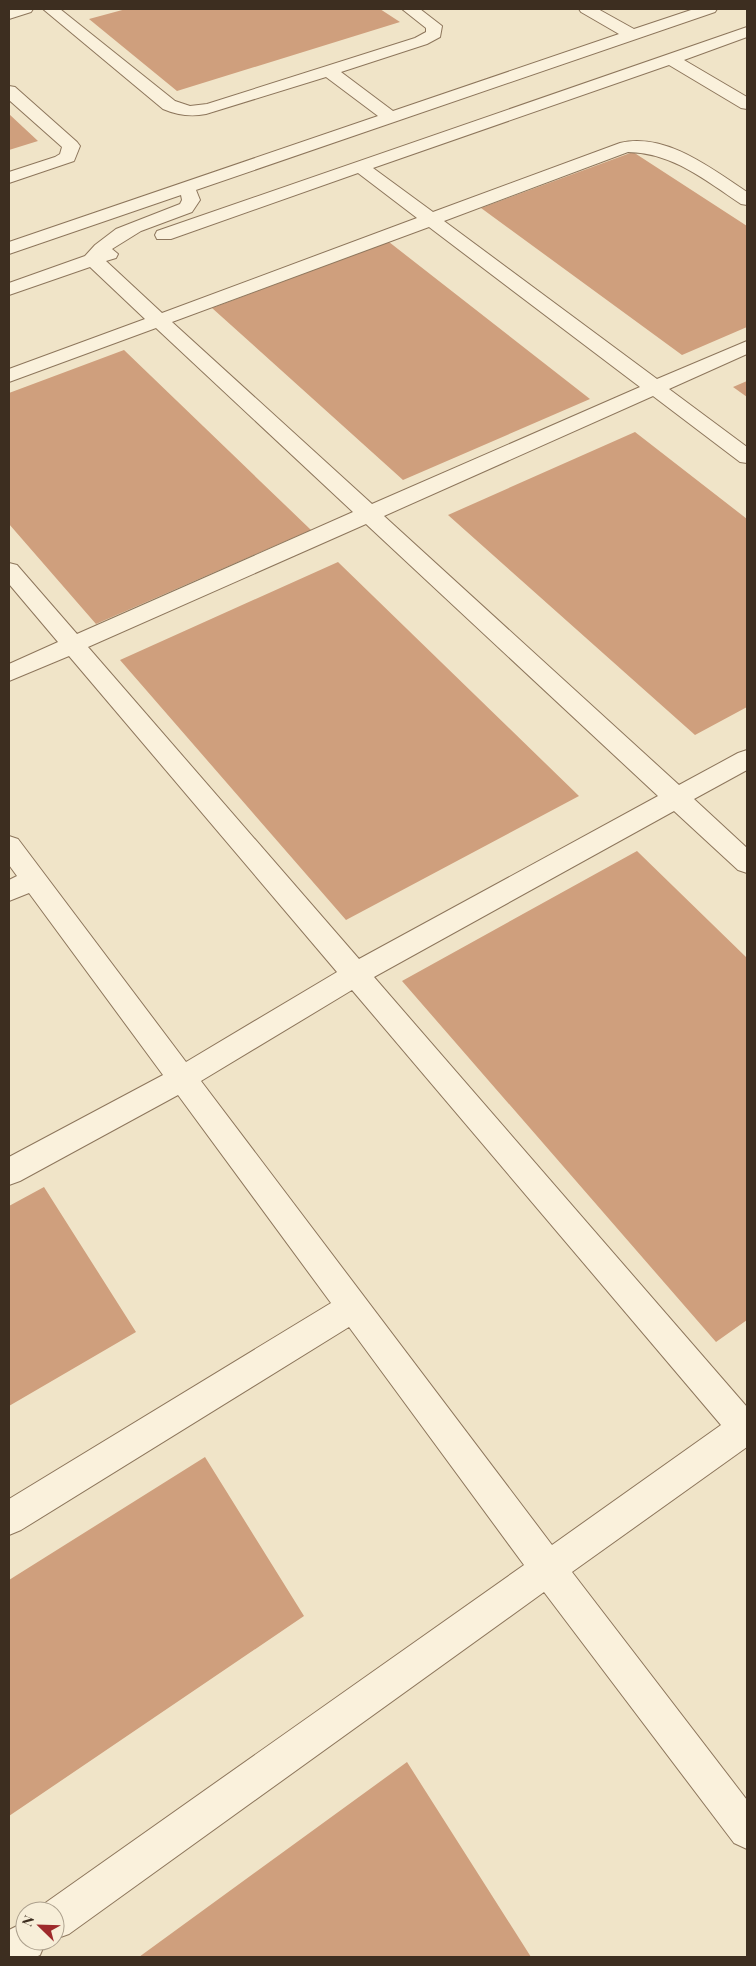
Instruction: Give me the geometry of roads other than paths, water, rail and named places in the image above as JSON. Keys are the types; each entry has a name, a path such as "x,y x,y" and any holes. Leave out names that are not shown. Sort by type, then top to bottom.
{"street":[{"path":"9,14 25,9"},
{"path":"51,9 168,105 184,110 204,110 421,41 434,34 434,26 410,9"},
{"path":"587,9 632,36"},
{"path":"9,248 710,9"},
{"path":"9,289 747,32"},
{"path":"671,60 747,104"},
{"path":"329,71 390,117"},
{"path":"9,91 71,146 68,156 61,161 9,178"},
{"path":"9,376 613,151 641,146 670,152 747,200"},
{"path":"361,167 747,457"},
{"path":"92,259 111,239 125,231 186,208 191,203 192,198 189,192 182,188"},
{"path":"92,259 747,863"},
{"path":"9,673 367,513 747,347"},
{"path":"9,570 746,1428 65,1913"},
{"path":"9,1172 183,1078 356,974 747,759"},
{"path":"9,846 21,885 183,1078 549,1570 747,1830"},
{"path":"9,1518 353,1307"}]}
